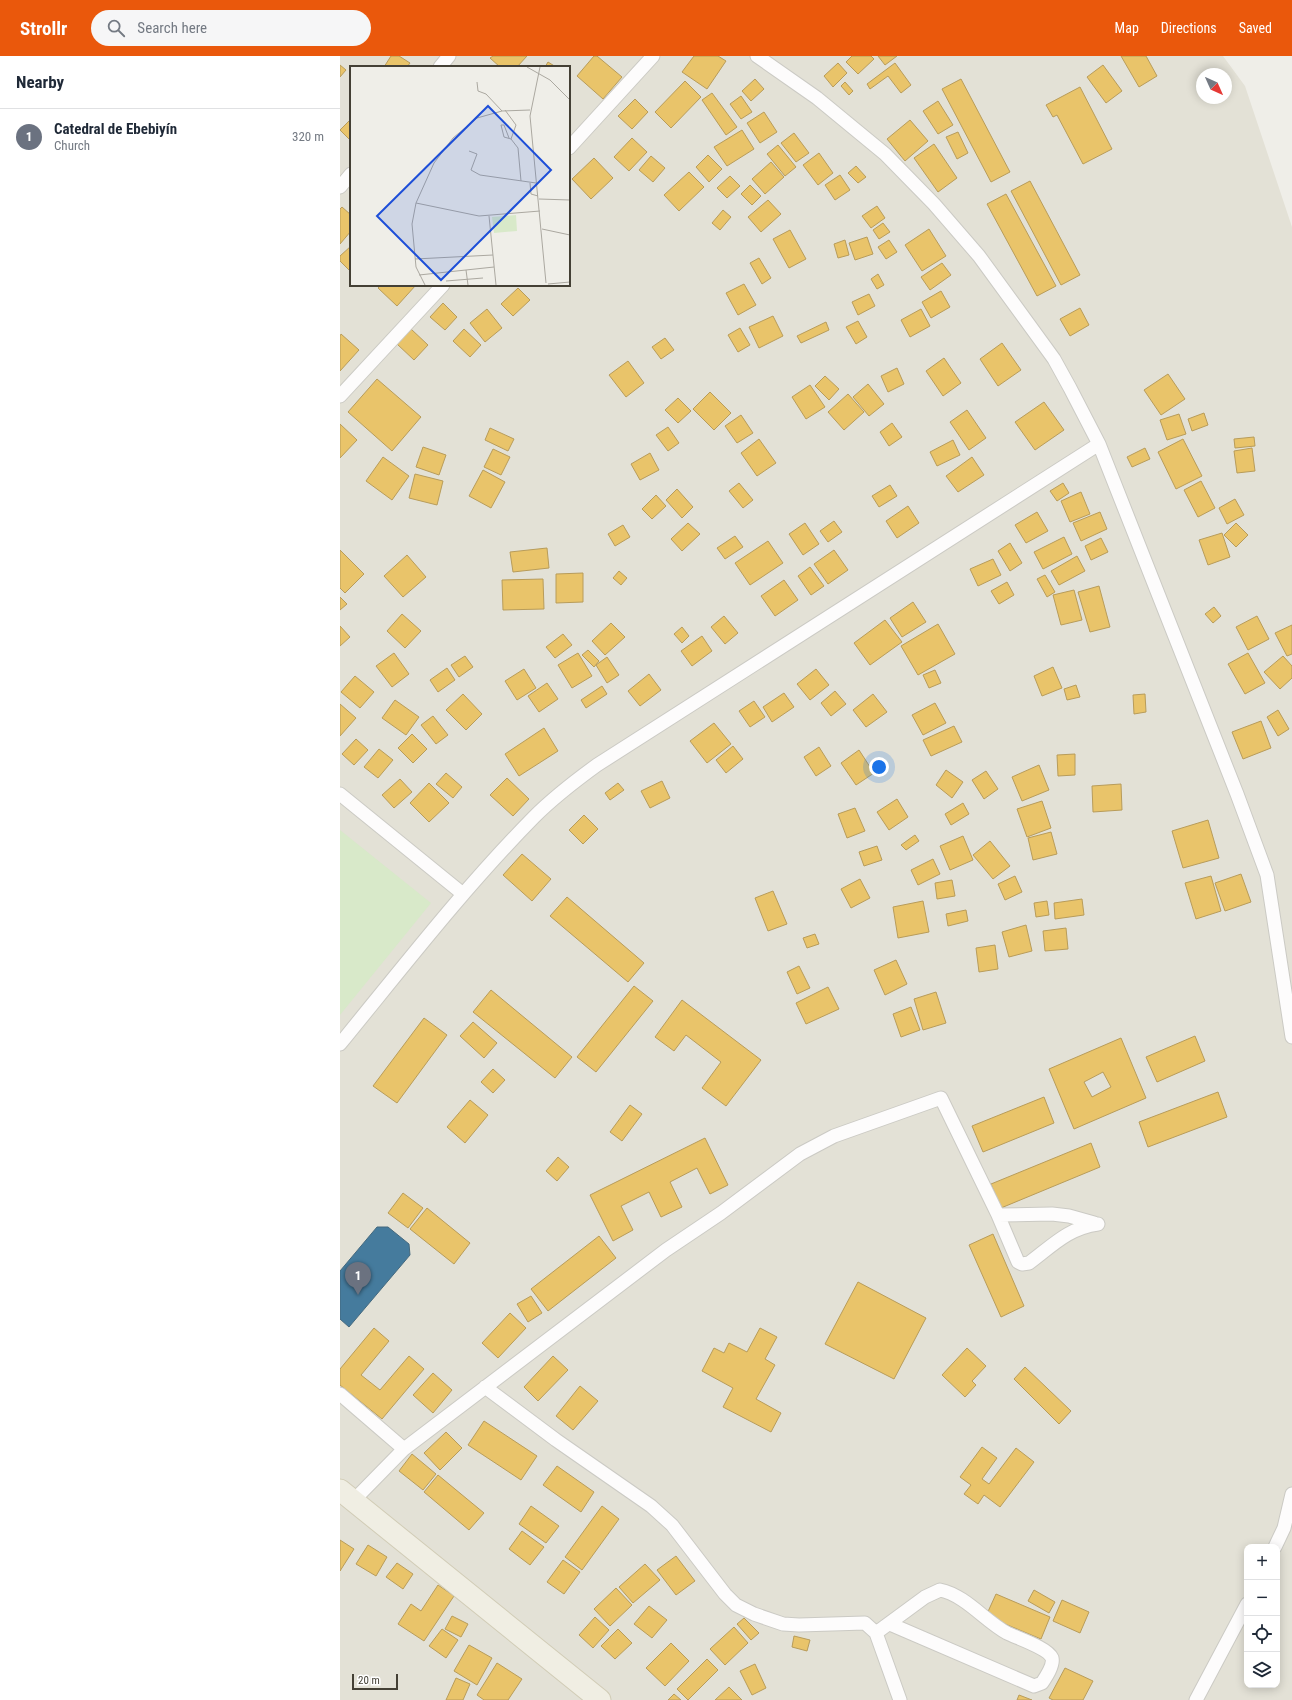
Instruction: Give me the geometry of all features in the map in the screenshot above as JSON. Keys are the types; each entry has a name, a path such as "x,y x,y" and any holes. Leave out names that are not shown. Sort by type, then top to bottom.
{"main road":[{"path":"347,1495 600,1700"}],"street":[{"path":"441,66 449,56"},
{"path":"570,147 653,56"},
{"path":"757,56 817,98 885,154 934,204 978,256 1054,359 1099,444 1234,787 1267,875 1292,1037"},
{"path":"340,188 350,175"},
{"path":"340,396 442,286"},
{"path":"340,1044 463,894 534,817 566,789 597,765 1099,444"},
{"path":"340,794 463,894"},
{"path":"347,1495 404,1449 666,1250 721,1213 800,1154 834,1136 941,1098 998,1215 1018,1262 1022,1264 1029,1263 1071,1231 1085,1226 1098,1224 1069,1216 1052,1214 998,1215"},
{"path":"485,1387 556,1440 652,1506 672,1525 725,1594 736,1605 754,1614 783,1624 865,1623 876,1633 900,1700"},
{"path":"340,1394 404,1449"},
{"path":"1276,1544 1284,1528 1292,1494"},
{"path":"876,1633 932,1593 940,1590 946,1591 954,1594 1001,1630 1046,1651 1050,1655 1052,1663 1042,1683 1034,1686 890,1624"},
{"path":"1196,1700 1244,1610"}],"shaded area":[{"path":"340,56 1223,56 1232,68 1196,68 1196,104 1232,104 1232,68 1245,86 1292,227 1292,1700 340,1700"}],"green space":[{"path":"340,830 431,903 340,1015"}],"building: Homes":[{"path":"391,56 399,56 410,63 408,66 385,66"},
{"path":"493,56 527,56 518,66 499,66 490,58"},
{"path":"594,56 597,56 622,77 603,99 577,76"},
{"path":"694,56 718,56 726,61 707,89 682,72"},
{"path":"852,56 871,56 874,59 858,74 846,62"},
{"path":"878,56 897,56 885,65"},
{"path":"1121,56 1146,56 1157,76 1139,87"},
{"path":"548,62 554,66 546,66"},
{"path":"838,63 847,73 833,87 824,76"},
{"path":"895,63 911,85 901,93 888,76 870,89 867,84"},
{"path":"340,65 346,70 340,77"},
{"path":"1103,65 1122,91 1106,103 1087,77"},
{"path":"755,79 764,89 751,101 742,91"},
{"path":"961,79 1010,172 991,182 942,89"},
{"path":"685,81 701,97 671,128 655,112"},
{"path":"845,82 853,91 849,95 841,86"},
{"path":"1080,87 1112,149 1083,164 1057,115 1053,117 1046,105"},
{"path":"712,93 737,127 726,135 702,100"},
{"path":"741,96 752,112 741,119 730,104"},
{"path":"635,99 648,112 632,129 618,116"},
{"path":"938,101 953,125 938,134 923,111"},
{"path":"764,112 777,132 760,143 747,123"},
{"path":"350,120 350,140 340,130"},
{"path":"910,120 928,141 905,161 887,139"},
{"path":"742,130 754,149 727,166 714,147"},
{"path":"958,132 968,153 957,159 946,137"},
{"path":"794,133 809,153 796,162 781,143"},
{"path":"632,138 647,152 629,171 614,157"},
{"path":"934,144 957,178 938,192 914,158"},
{"path":"778,145 796,167 785,176 767,154"},
{"path":"819,153 833,173 818,185 803,165"},
{"path":"708,155 722,169 709,182 696,167"},
{"path":"651,156 665,168 653,182 639,170"},
{"path":"594,158 613,178 591,199 572,179"},
{"path":"771,162 784,177 765,194 752,179"},
{"path":"856,166 866,177 858,183 848,173"},
{"path":"689,172 704,187 679,211 664,195"},
{"path":"840,175 850,190 835,200 825,185"},
{"path":"730,176 740,186 727,198 717,188"},
{"path":"1030,181 1080,275 1061,285 1011,191"},
{"path":"750,185 761,196 752,205 741,194"},
{"path":"1006,194 1056,286 1037,296 987,204"},
{"path":"768,200 781,214 761,232 748,217"},
{"path":"877,206 885,218 871,228 862,216"},
{"path":"342,207 350,214 350,232 340,244 340,209"},
{"path":"723,210 731,217 720,230 712,223"},
{"path":"883,223 890,232 879,239 873,230"},
{"path":"929,229 946,256 922,271 905,245"},
{"path":"790,230 806,259 789,268 773,239"},
{"path":"867,237 873,254 855,260 849,243"},
{"path":"845,240 849,255 838,258 834,244"},
{"path":"889,240 897,252 886,259 878,247"},
{"path":"350,247 350,271 340,261 340,256"},
{"path":"759,258 771,278 762,284 750,263"},
{"path":"942,263 951,275 930,290 921,277"},
{"path":"878,274 884,285 877,289 871,279"},
{"path":"744,284 756,305 738,315 726,293"},
{"path":"380,286 415,286 397,306 378,288"},
{"path":"518,288 530,300 513,316 501,304"},
{"path":"941,291 950,307 931,318 922,302"},
{"path":"869,294 875,306 858,315 852,302"},
{"path":"443,303 457,317 445,330 430,317"},
{"path":"1080,308 1089,325 1070,336 1060,319"},
{"path":"487,309 502,328 485,342 470,323"},
{"path":"921,309 930,326 910,337 901,320"},
{"path":"773,316 783,336 759,348 749,327"},
{"path":"858,321 867,337 856,344 846,327"},
{"path":"826,322 829,330 801,343 797,336"},
{"path":"740,328 750,345 738,352 728,335"},
{"path":"411,329 428,345 414,360 397,344"},
{"path":"464,329 481,345 470,357 453,341"},
{"path":"341,334 359,350 340,371 340,336"},
{"path":"665,338 674,350 661,359 652,347"},
{"path":"1002,343 1021,370 998,386 980,359"},
{"path":"944,358 961,383 943,396 926,371"},
{"path":"628,361 644,383 626,397 609,375"},
{"path":"897,368 904,384 888,392 881,376"},
{"path":"1168,374 1185,399 1161,415 1144,390"},
{"path":"825,376 839,389 829,400 815,386"},
{"path":"377,379 421,417 392,451 348,412"},
{"path":"868,384 884,404 869,416 853,397"},
{"path":"810,385 825,407 806,419 792,397"},
{"path":"710,392 731,413 714,430 693,409"},
{"path":"848,394 864,412 844,430 828,412"},
{"path":"678,398 691,411 678,423 665,410"},
{"path":"1044,402 1064,430 1035,450 1015,422"},
{"path":"967,410 986,438 969,450 950,422"},
{"path":"1204,413 1208,425 1192,431 1188,419"},
{"path":"1179,414 1186,434 1167,440 1160,420"},
{"path":"741,415 753,433 737,443 725,426"},
{"path":"892,423 902,437 889,446 880,432"},
{"path":"340,424 357,440 340,458"},
{"path":"668,427 679,443 668,451 656,435"},
{"path":"490,428 514,439 508,451 485,440"},
{"path":"1254,437 1255,446 1235,448 1234,439"},
{"path":"759,439 776,463 757,476 741,453"},
{"path":"1183,439 1202,476 1176,489 1158,452"},
{"path":"953,440 960,455 937,466 930,452"},
{"path":"423,447 446,455 439,475 416,467"},
{"path":"1145,448 1150,459 1132,467 1127,457"},
{"path":"1252,448 1255,471 1237,473 1234,451"},
{"path":"493,449 510,457 501,475 484,467"},
{"path":"650,453 659,470 640,480 631,464"},
{"path":"383,457 409,476 392,500 366,481"},
{"path":"972,457 984,475 958,492 946,476"},
{"path":"483,470 505,482 491,508 469,496"},
{"path":"415,474 443,481 437,505 409,498"},
{"path":"1201,481 1215,508 1198,517 1184,490"},
{"path":"739,483 753,500 743,508 729,491"},
{"path":"1063,483 1069,493 1057,501 1050,491"},
{"path":"890,485 897,496 879,507 872,496"},
{"path":"677,489 693,507 682,518 666,500"},
{"path":"1081,492 1090,514 1070,522 1061,501"},
{"path":"656,495 666,506 652,519 642,509"},
{"path":"1235,499 1244,515 1227,524 1219,508"},
{"path":"908,506 919,523 897,538 886,521"},
{"path":"1037,512 1048,531 1026,543 1015,525"},
{"path":"1100,512 1107,529 1081,541 1073,523"},
{"path":"834,521 842,532 828,542 820,531"},
{"path":"688,523 700,534 682,551 671,539"},
{"path":"805,523 819,544 803,555 789,534"},
{"path":"1236,523 1248,535 1236,547 1224,535"},
{"path":"623,525 630,537 615,546 608,534"},
{"path":"1222,533 1230,557 1208,565 1199,540"},
{"path":"735,536 743,547 725,559 717,548"},
{"path":"1064,537 1072,554 1043,569 1034,552"},
{"path":"1101,538 1108,552 1091,560 1085,546"},
{"path":"768,541 783,563 750,585 735,563"},
{"path":"1010,543 1022,563 1010,571 998,551"},
{"path":"547,548 549,568 513,572 510,552"},
{"path":"340,550 364,574 345,593 340,588"},
{"path":"834,550 848,570 828,584 814,564"},
{"path":"407,555 426,577 403,597 384,576"},
{"path":"1077,556 1085,571 1059,585 1051,571"},
{"path":"993,559 1001,575 978,586 970,569"},
{"path":"810,567 824,586 811,595 798,576"},
{"path":"619,571 627,578 621,585 613,578"},
{"path":"583,573 583,602 556,603 556,574"},
{"path":"1045,575 1055,592 1047,597 1037,579"},
{"path":"543,579 544,609 503,610 502,580"},
{"path":"784,580 798,600 775,616 761,596"},
{"path":"1007,582 1014,595 999,604 991,591"},
{"path":"1099,586 1110,627 1090,632 1078,592"},
{"path":"1074,590 1082,620 1061,625 1053,595"},
{"path":"340,597 347,604 340,610"},
{"path":"913,602 926,622 902,637 890,618"},
{"path":"1214,607 1221,616 1213,623 1205,614"},
{"path":"402,614 421,631 405,648 387,631"},
{"path":"724,616 738,633 725,644 711,627"},
{"path":"1257,616 1269,639 1248,650 1236,627"},
{"path":"885,620 902,642 870,665 854,643"},
{"path":"611,623 625,637 605,655 592,641"},
{"path":"938,624 955,654 918,675 901,646"},
{"path":"1292,625 1292,654 1287,656 1275,633"},
{"path":"340,626 350,637 340,646"},
{"path":"682,627 689,636 682,643 674,634"},
{"path":"563,634 572,645 555,658 546,647"},
{"path":"702,636 712,651 692,666 681,651"},
{"path":"588,650 599,661 594,667 582,655"},
{"path":"394,653 409,674 392,687 376,666"},
{"path":"578,653 592,676 572,688 558,665"},
{"path":"1248,653 1265,683 1245,694 1228,664"},
{"path":"465,656 473,667 459,677 451,665"},
{"path":"1283,656 1292,666 1292,678 1280,689 1264,672"},
{"path":"607,657 619,675 607,683 596,665"},
{"path":"1053,667 1062,688 1042,696 1034,676"},
{"path":"447,668 455,680 438,692 430,680"},
{"path":"524,669 536,688 517,700 505,681"},
{"path":"816,669 829,685 810,700 797,684"},
{"path":"935,670 941,683 929,688 923,675"},
{"path":"649,674 661,690 640,706 628,691"},
{"path":"355,676 374,692 360,708 341,692"},
{"path":"547,683 558,699 539,712 528,696"},
{"path":"1076,685 1080,697 1067,700 1064,689"},
{"path":"602,686 607,694 586,708 581,700"},
{"path":"835,691 846,704 831,716 821,703"},
{"path":"784,693 794,707 772,722 763,707"},
{"path":"463,694 482,714 466,730 446,710"},
{"path":"873,694 887,712 866,727 853,710"},
{"path":"1145,694 1146,712 1134,714 1133,695"},
{"path":"395,700 419,717 406,735 382,718"},
{"path":"754,701 765,717 750,727 739,711"},
{"path":"935,703 946,723 923,735 912,715"},
{"path":"340,704 356,718 340,736"},
{"path":"1278,710 1289,729 1278,736 1267,717"},
{"path":"433,716 448,735 436,744 421,725"},
{"path":"1261,721 1271,748 1243,759 1232,732"},
{"path":"714,723 731,744 707,763 690,741"},
{"path":"954,726 962,742 931,756 923,740"},
{"path":"544,728 558,751 519,776 505,754"},
{"path":"412,734 427,749 413,763 398,748"},
{"path":"356,739 368,750 354,765 342,754"},
{"path":"733,746 743,759 726,773 716,760"},
{"path":"819,747 831,766 816,776 804,757"},
{"path":"379,749 393,760 378,778 364,767"},
{"path":"859,750 874,773 856,785 841,763"},
{"path":"1075,754 1075,775 1058,776 1057,755"},
{"path":"1039,765 1049,790 1022,801 1012,777"},
{"path":"946,770 963,782 952,798 936,785"},
{"path":"986,771 998,789 984,799 972,780"},
{"path":"446,773 462,787 453,798 436,784"},
{"path":"507,778 529,799 513,816 490,795"},
{"path":"400,779 412,792 394,808 382,795"},
{"path":"662,781 670,798 650,808 641,791"},
{"path":"429,783 449,803 429,822 410,803"},
{"path":"618,783 624,790 610,800 605,793"},
{"path":"1121,784 1122,810 1093,812 1092,786"},
{"path":"897,799 908,817 889,830 877,812"},
{"path":"1042,801 1051,828 1027,837 1017,809"},
{"path":"963,803 969,814 951,825 945,814"},
{"path":"855,808 865,831 847,838 838,814"},
{"path":"584,815 598,829 583,844 569,830"},
{"path":"1208,820 1219,858 1183,868 1172,831"},
{"path":"1051,832 1057,854 1033,860 1028,838"},
{"path":"915,835 919,841 906,850 901,845"},
{"path":"963,836 973,860 950,870 940,846"},
{"path":"990,841 1010,866 993,879 973,855"},
{"path":"877,846 882,860 864,866 859,852"},
{"path":"522,854 551,879 532,901 503,875"},
{"path":"933,859 940,874 918,885 911,870"},
{"path":"1241,874 1251,902 1225,911 1215,883"},
{"path":"1015,876 1022,892 1005,900 998,884"},
{"path":"1211,876 1221,911 1196,919 1185,883"},
{"path":"860,879 870,898 851,908 841,889"},
{"path":"952,880 955,896 937,899 935,883"},
{"path":"773,891 787,924 768,931 755,898"},
{"path":"567,897 644,963 628,982 550,916"},
{"path":"1082,899 1084,915 1055,919 1054,903"},
{"path":"923,901 929,932 898,938 893,907"},
{"path":"1047,901 1049,915 1036,917 1034,903"},
{"path":"966,910 968,921 948,926 946,914"},
{"path":"1026,925 1032,951 1009,957 1002,932"},
{"path":"1066,928 1068,949 1045,951 1043,931"},
{"path":"815,934 819,944 807,948 803,938"},
{"path":"995,945 998,969 979,972 976,948"},
{"path":"896,960 907,984 885,995 874,970"},
{"path":"799,966 810,988 797,994 787,972"},
{"path":"634,986 653,1001 596,1072 577,1057"},
{"path":"828,987 839,1009 806,1024 796,1003"},
{"path":"491,990 572,1057 555,1078 473,1012"},
{"path":"936,992 946,1023 923,1030 914,999"},
{"path":"682,1000 761,1060 726,1106 702,1088 721,1062 686,1035 674,1051 655,1037"},
{"path":"911,1007 920,1030 901,1037 893,1014"},
{"path":"424,1018 447,1035 397,1103 373,1086"},
{"path":"473,1022 497,1043 484,1058 460,1036"},
{"path":"1195,1036 1205,1061 1157,1082 1146,1057"},
{"path":"1121,1038 1146,1098 1074,1129 1049,1069","holes":["1103,1072 1111,1087 1092,1097 1084,1082"]},
{"path":"493,1069 505,1080 493,1093 481,1082"},
{"path":"1218,1092 1227,1117 1148,1147 1139,1122"},
{"path":"1044,1097 1054,1123 983,1152 972,1126"},
{"path":"470,1100 488,1115 465,1143 447,1127"},
{"path":"630,1105 642,1114 622,1141 610,1132"},
{"path":"705,1138 728,1185 710,1194 697,1168 670,1182 682,1207 661,1217 649,1192 621,1206 633,1230 613,1241 590,1195"},
{"path":"1091,1143 1100,1167 1001,1208 991,1184"},
{"path":"558,1157 569,1167 557,1181 546,1171"},
{"path":"403,1193 423,1208 408,1228 388,1213"},
{"path":"427,1208 470,1243 454,1264 410,1229"},
{"path":"993,1234 1024,1306 1001,1317 969,1245"},
{"path":"599,1236 616,1258 548,1311 531,1289"},
{"path":"858,1282 926,1318 894,1379 825,1344"},
{"path":"531,1296 542,1313 528,1322 517,1304"},
{"path":"510,1313 526,1328 498,1358 482,1343"},
{"path":"374,1328 389,1341 361,1375 380,1390 409,1356 424,1369 382,1419 340,1385 340,1369"},
{"path":"760,1328 777,1337 765,1359 775,1365 756,1399 781,1413 771,1432 723,1407 733,1388 702,1371 714,1348 724,1353 729,1343 747,1352"},
{"path":"967,1348 986,1366 972,1381 976,1385 965,1397 942,1375"},
{"path":"553,1356 568,1370 538,1401 524,1387"},
{"path":"1025,1367 1071,1411 1059,1424 1014,1379"},
{"path":"433,1373 452,1390 433,1413 413,1395"},
{"path":"580,1386 598,1401 573,1430 556,1416"},
{"path":"484,1421 537,1456 521,1480 468,1445"},
{"path":"446,1432 462,1448 440,1470 424,1453"},
{"path":"982,1447 997,1458 982,1479 989,1484 1016,1448 1034,1462 1000,1507 984,1495 978,1504 964,1494 971,1485 960,1477"},
{"path":"412,1454 436,1474 423,1490 399,1471"},
{"path":"557,1466 594,1492 581,1512 543,1485"},
{"path":"438,1475 484,1513 469,1530 424,1492"},
{"path":"531,1506 559,1526 546,1543 519,1524"},
{"path":"602,1506 619,1519 582,1570 565,1557"},
{"path":"522,1531 544,1547 530,1565 509,1549"},
{"path":"340,1540 354,1549 340,1571"},
{"path":"368,1545 387,1557 376,1576 356,1564"},
{"path":"676,1556 695,1581 676,1595 657,1570"},
{"path":"563,1560 580,1572 564,1594 547,1582"},
{"path":"397,1563 413,1574 403,1589 386,1577"},
{"path":"645,1564 660,1580 633,1603 619,1587"},
{"path":"438,1585 454,1596 424,1641 398,1624 411,1604 421,1611"},
{"path":"616,1588 632,1605 610,1626 594,1609"},
{"path":"1034,1590 1055,1602 1049,1613 1028,1601"},
{"path":"996,1594 1050,1617 1041,1639 986,1616"},
{"path":"1062,1600 1089,1612 1080,1633 1053,1621"},
{"path":"649,1606 667,1620 652,1638 634,1624"},
{"path":"452,1616 468,1624 461,1637 445,1629"},
{"path":"595,1617 609,1630 593,1648 579,1635"},
{"path":"744,1618 759,1633 751,1640 737,1624"},
{"path":"734,1627 748,1643 725,1665 710,1649"},
{"path":"442,1629 458,1640 446,1658 429,1646"},
{"path":"618,1629 632,1643 615,1659 601,1646"},
{"path":"794,1636 810,1640 807,1651 792,1647"},
{"path":"671,1643 689,1661 665,1686 646,1668"},
{"path":"469,1645 492,1658 477,1685 454,1671"},
{"path":"707,1659 718,1670 688,1700 677,1689"},
{"path":"497,1663 522,1679 508,1700 484,1700 477,1695"},
{"path":"755,1664 766,1688 752,1695 740,1671"},
{"path":"1065,1668 1093,1681 1083,1700 1053,1700 1049,1698"},
{"path":"456,1678 470,1684 463,1700 446,1700"},
{"path":"729,1687 742,1700 715,1700"},
{"path":"674,1694 681,1700 668,1700"},
{"path":"1019,1695 1032,1700 1017,1700"}],"building: Public":[{"path":"377,1227 388,1227 409,1244 410,1255 349,1327 340,1319 340,1271"}],"place":[{"name":"Catedral de Ebebiyín","path":"358,1295"}]}
